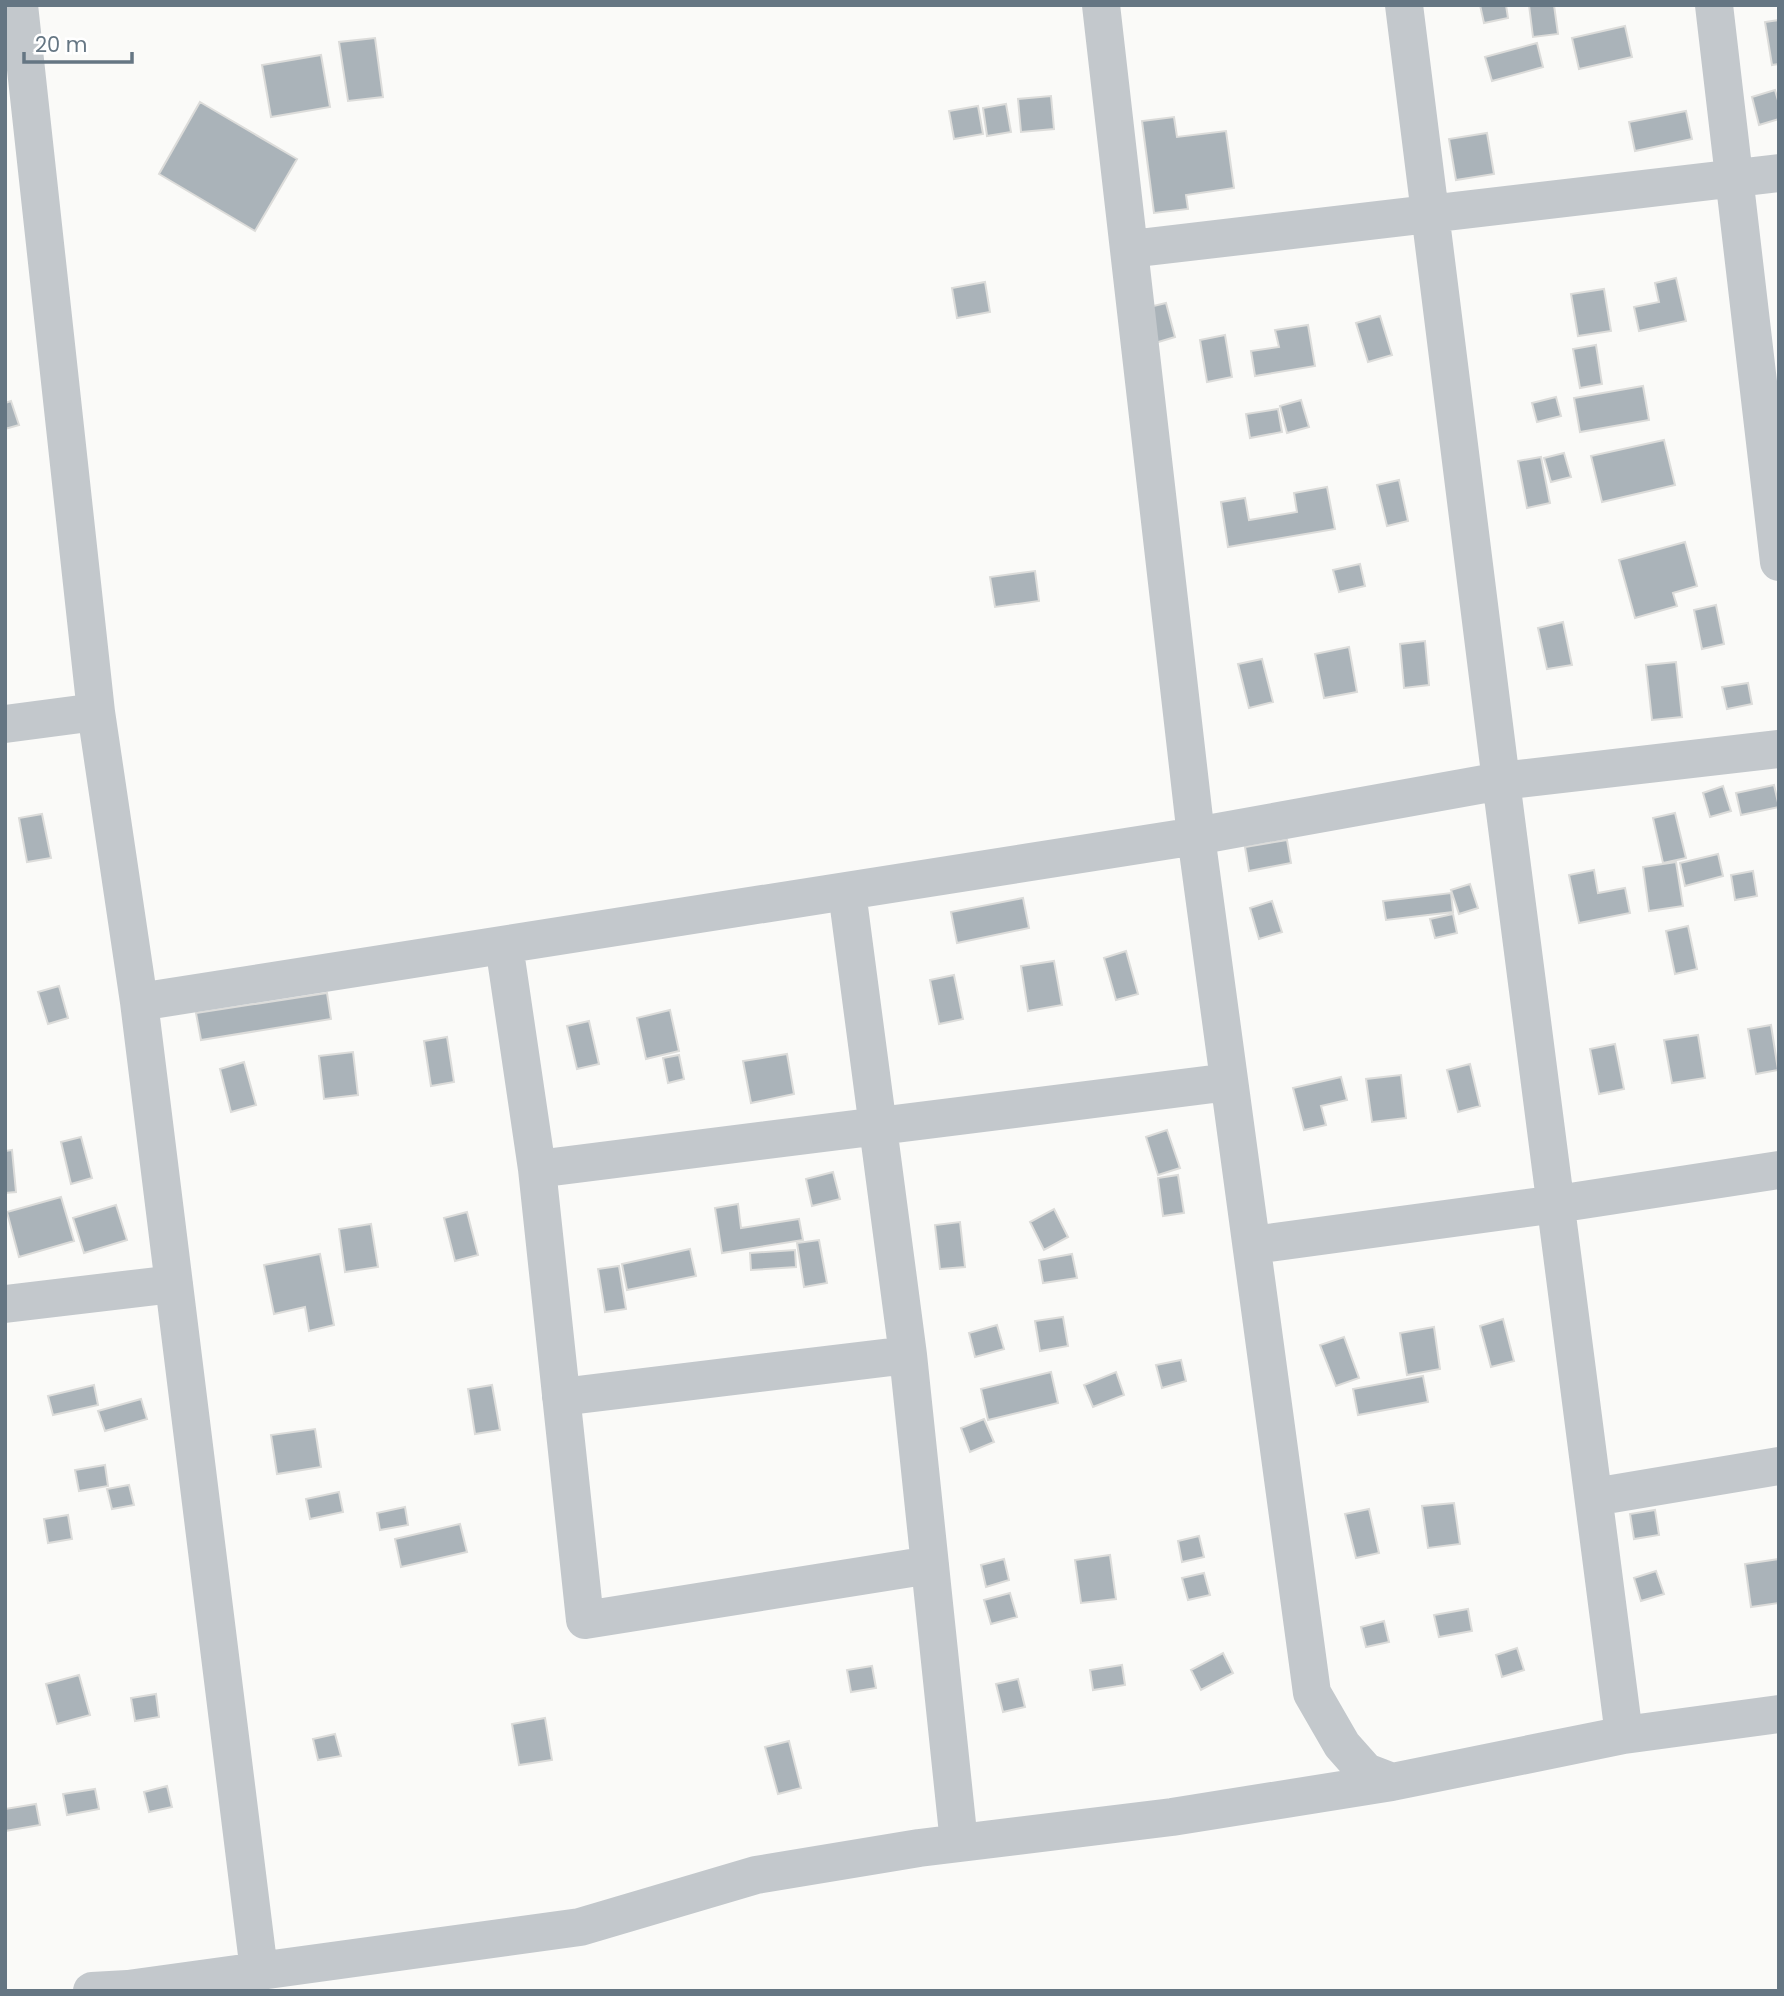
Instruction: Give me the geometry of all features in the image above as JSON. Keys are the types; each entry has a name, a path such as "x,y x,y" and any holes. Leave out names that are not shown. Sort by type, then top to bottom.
{"street":[{"path":"19,5 96,712 139,1002 259,1971"},
{"path":"1101,5 1196,836 1312,1693 1342,1745 1366,1772 1392,1782"},
{"path":"1404,5 1500,781 1624,1735"},
{"path":"1714,5 1779,562"},
{"path":"1130,249 1779,173"},
{"path":"5,724 96,712"},
{"path":"139,1002 1196,836 1500,781 1779,749"},
{"path":"847,892 908,1356 959,1843"},
{"path":"504,945 537,1169 585,1620 930,1565"},
{"path":"537,1169 1229,1082"},
{"path":"1252,1245 1779,1170"},
{"path":"5,1304 174,1284"},
{"path":"561,1397 908,1356"},
{"path":"1594,1497 1779,1466"},
{"path":"92,1991 128,1989 580,1927 756,1875 959,1843 1172,1817 1392,1782 1624,1735 1779,1714"}],"building":[{"path":"1480,5 1506,5 1508,18 1484,23"},
{"path":"1529,5 1554,5 1558,34 1533,37"},
{"path":"1779,20 1779,64 1772,65 1765,22"},
{"path":"1625,26 1632,57 1579,69 1572,38"},
{"path":"375,38 383,97 348,101 339,42"},
{"path":"1537,43 1543,67 1492,81 1485,57"},
{"path":"321,55 330,107 271,117 262,65"},
{"path":"1775,90 1779,119 1759,125 1752,97"},
{"path":"1051,96 1054,129 1021,132 1018,99"},
{"path":"200,102 297,159 255,231 159,174"},
{"path":"1006,104 1011,132 987,136 983,108"},
{"path":"978,106 983,134 954,139 949,111"},
{"path":"1686,111 1692,139 1635,151 1629,122"},
{"path":"1174,117 1177,137 1226,131 1234,188 1186,195 1188,209 1154,213 1142,121"},
{"path":"1487,133 1494,174 1456,180 1449,139"},
{"path":"1676,278 1686,321 1639,331 1634,307 1659,302 1655,283"},
{"path":"985,282 990,312 957,318 952,288"},
{"path":"1604,289 1611,331 1578,336 1571,294"},
{"path":"1166,303 1175,337 1155,343 1145,308"},
{"path":"1380,316 1392,355 1368,362 1356,323"},
{"path":"1308,325 1315,366 1255,376 1251,351 1279,347 1275,330"},
{"path":"1225,335 1232,377 1207,382 1200,340"},
{"path":"1596,345 1602,384 1580,388 1573,349"},
{"path":"1643,386 1649,420 1580,432 1574,398"},
{"path":"1556,397 1561,416 1537,422 1532,403"},
{"path":"1301,400 1309,427 1287,433 1280,406"},
{"path":"11,401 19,425 5,429 5,403"},
{"path":"1278,409 1282,432 1250,438 1246,414"},
{"path":"1664,440 1675,485 1602,502 1591,456"},
{"path":"1564,453 1571,477 1551,482 1544,458"},
{"path":"1541,457 1550,503 1527,508 1518,461"},
{"path":"1399,480 1408,521 1387,526 1377,485"},
{"path":"1327,487 1335,529 1228,547 1221,502 1245,498 1249,520 1297,512 1294,493"},
{"path":"1685,542 1697,586 1673,593 1677,606 1635,618 1619,560"},
{"path":"1360,564 1365,586 1339,592 1333,570"},
{"path":"1035,571 1039,601 995,607 990,577"},
{"path":"1716,605 1724,644 1702,649 1694,610"},
{"path":"1563,622 1572,665 1547,669 1538,628"},
{"path":"1425,641 1429,685 1404,688 1400,644"},
{"path":"1349,647 1357,692 1324,698 1315,654"},
{"path":"1262,659 1273,702 1249,708 1238,664"},
{"path":"1676,662 1682,717 1652,720 1646,665"},
{"path":"1748,683 1752,704 1727,709 1722,687"},
{"path":"1774,785 1779,807 1741,815 1736,793"},
{"path":"1723,786 1731,811 1710,817 1703,793"},
{"path":"1675,813 1686,858 1663,863 1653,818"},
{"path":"42,814 51,858 27,862 19,818"},
{"path":"1287,840 1291,863 1249,871 1245,847"},
{"path":"1718,854 1723,876 1685,886 1680,863"},
{"path":"1676,862 1683,906 1649,911 1643,867"},
{"path":"1594,870 1598,893 1625,888 1630,913 1579,923 1569,875"},
{"path":"1753,871 1757,896 1735,900 1731,875"},
{"path":"1470,884 1478,908 1459,914 1451,890"},
{"path":"1451,893 1453,912 1386,920 1383,901"},
{"path":"1023,898 1029,928 957,943 951,912"},
{"path":"1272,901 1282,932 1259,939 1250,908"},
{"path":"1453,914 1457,933 1435,938 1430,919"},
{"path":"1688,926 1697,969 1675,974 1666,931"},
{"path":"1126,951 1138,994 1116,1000 1104,958"},
{"path":"1054,961 1062,1005 1028,1011 1021,966"},
{"path":"954,975 963,1019 939,1024 930,980"},
{"path":"59,986 68,1018 48,1024 38,992"},
{"path":"327,993 331,1019 201,1040 196,1013"},
{"path":"670,1010 679,1051 646,1059 637,1018"},
{"path":"589,1021 599,1064 577,1069 567,1026"},
{"path":"1771,1025 1778,1070 1756,1074 1748,1029"},
{"path":"1698,1035 1705,1078 1672,1083 1664,1040"},
{"path":"447,1037 454,1082 431,1086 424,1041"},
{"path":"1615,1044 1624,1089 1599,1094 1590,1049"},
{"path":"353,1052 358,1095 324,1099 319,1056"},
{"path":"787,1054 794,1094 751,1103 743,1061"},
{"path":"679,1055 684,1079 668,1083 663,1058"},
{"path":"244,1062 256,1105 231,1112 220,1069"},
{"path":"1470,1064 1480,1106 1458,1112 1447,1070"},
{"path":"1401,1075 1406,1118 1372,1122 1366,1079"},
{"path":"1341,1077 1347,1100 1321,1106 1326,1125 1304,1130 1293,1088"},
{"path":"1167,1130 1180,1168 1158,1175 1146,1137"},
{"path":"81,1137 92,1178 71,1184 61,1142"},
{"path":"12,1150 16,1192 5,1193 5,1151"},
{"path":"833,1172 840,1199 812,1206 806,1179"},
{"path":"1178,1175 1184,1213 1163,1216 1158,1178"},
{"path":"61,1197 74,1241 19,1257 7,1212"},
{"path":"738,1204 741,1228 799,1219 803,1240 722,1253 715,1208"},
{"path":"116,1205 127,1240 84,1253 73,1218"},
{"path":"1054,1209 1068,1237 1044,1250 1030,1222"},
{"path":"467,1212 478,1255 455,1261 444,1218"},
{"path":"960,1222 965,1267 940,1269 935,1225"},
{"path":"371,1224 378,1267 345,1272 339,1229"},
{"path":"819,1240 827,1283 804,1287 797,1243"},
{"path":"690,1249 696,1276 627,1290 622,1264"},
{"path":"795,1250 796,1267 751,1270 750,1253"},
{"path":"320,1254 334,1325 309,1331 305,1307 274,1314 264,1265"},
{"path":"1072,1254 1077,1278 1043,1283 1039,1260"},
{"path":"619,1266 626,1309 605,1312 598,1269"},
{"path":"1063,1317 1068,1346 1040,1351 1035,1321"},
{"path":"1503,1319 1514,1361 1491,1367 1480,1326"},
{"path":"997,1325 1004,1349 975,1357 969,1333"},
{"path":"1434,1327 1440,1369 1407,1375 1400,1333"},
{"path":"1344,1337 1359,1378 1336,1386 1320,1345"},
{"path":"1181,1360 1186,1381 1162,1388 1156,1365"},
{"path":"1051,1372 1058,1403 988,1420 981,1389"},
{"path":"1116,1372 1124,1395 1093,1407 1084,1385"},
{"path":"1423,1376 1428,1402 1358,1415 1353,1389"},
{"path":"94,1385 98,1405 53,1415 48,1396"},
{"path":"492,1385 500,1430 475,1434 468,1389"},
{"path":"141,1399 147,1419 105,1431 98,1411"},
{"path":"984,1419 994,1442 970,1452 961,1428"},
{"path":"315,1429 321,1467 277,1474 271,1435"},
{"path":"105,1465 108,1486 79,1491 75,1470"},
{"path":"129,1485 134,1505 112,1509 107,1489"},
{"path":"339,1492 343,1512 310,1519 306,1499"},
{"path":"1454,1503 1460,1544 1428,1548 1422,1506"},
{"path":"405,1507 408,1525 380,1530 377,1513"},
{"path":"1369,1509 1379,1553 1356,1558 1345,1514"},
{"path":"1655,1510 1659,1535 1634,1539 1630,1514"},
{"path":"68,1515 72,1539 48,1543 44,1519"},
{"path":"460,1524 467,1552 401,1567 395,1539"},
{"path":"1199,1536 1204,1557 1182,1562 1178,1541"},
{"path":"1110,1555 1116,1599 1081,1603 1075,1560"},
{"path":"1004,1559 1009,1580 986,1587 981,1565"},
{"path":"1779,1559 1779,1603 1751,1607 1745,1564"},
{"path":"1656,1571 1664,1594 1641,1601 1634,1578"},
{"path":"1204,1573 1210,1595 1188,1600 1182,1578"},
{"path":"1010,1593 1017,1617 991,1624 984,1600"},
{"path":"1468,1609 1472,1631 1439,1637 1434,1615"},
{"path":"1384,1621 1389,1642 1366,1647 1361,1627"},
{"path":"1517,1648 1524,1670 1502,1677 1496,1655"},
{"path":"1223,1653 1233,1673 1201,1690 1191,1670"},
{"path":"1122,1665 1125,1685 1093,1690 1090,1670"},
{"path":"872,1666 876,1688 851,1692 847,1670"},
{"path":"79,1675 90,1715 57,1724 46,1684"},
{"path":"1018,1679 1025,1707 1003,1712 996,1684"},
{"path":"156,1694 159,1717 135,1721 131,1698"},
{"path":"545,1718 552,1760 519,1765 512,1724"},
{"path":"335,1734 341,1756 318,1760 313,1739"},
{"path":"789,1741 801,1788 778,1794 765,1747"},
{"path":"167,1786 172,1807 149,1812 144,1792"},
{"path":"95,1789 99,1809 67,1815 63,1794"},
{"path":"36,1804 40,1825 5,1831 5,1809"}]}
